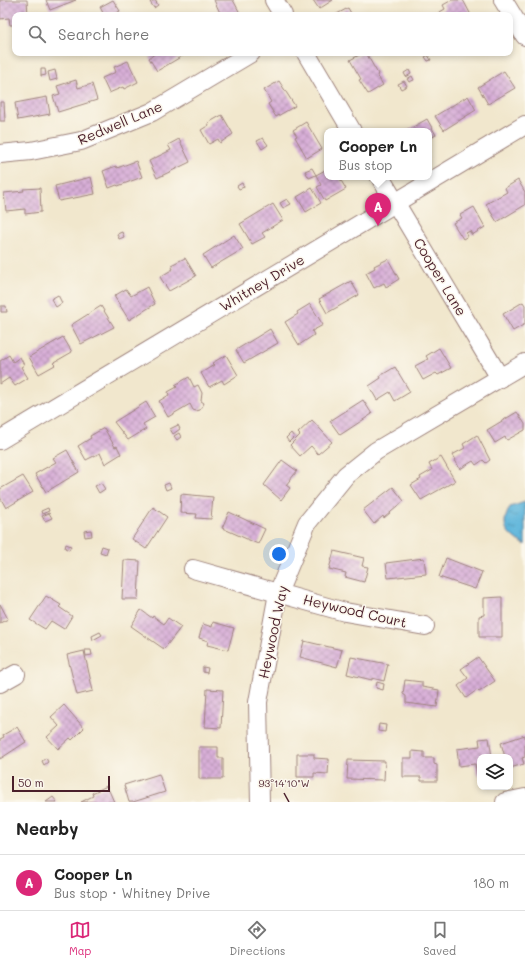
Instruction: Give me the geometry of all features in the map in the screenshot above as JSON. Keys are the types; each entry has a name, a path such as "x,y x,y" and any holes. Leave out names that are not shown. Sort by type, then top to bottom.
{"street":[{"path":"274,0 281,12"},
{"path":"503,0 510,12"},
{"path":"513,16 525,36"},
{"name":"Redwell Lane","path":"0,154 31,152 81,141 152,112 247,56"},
{"path":"308,56 350,128"},
{"name":"Whitney Drive","path":"0,440 525,125"},
{"name":"Cooper Lane","path":"382,180 500,378"},
{"name":"Heywood Way","path":"260,802 258,702 278,593 307,523 346,475 376,452 525,363"},
{"name":"Heywood Court","path":"193,569 345,612 425,626"},
{"path":"0,683 16,674"},
{"path":"506,802 525,798"}],"water":[{"path":"525,502 525,545 509,533 505,526 505,522 510,507"}],"building":[{"path":"0,0 27,0 28,12 12,12 12,25 10,25 9,18 0,19"},
{"path":"46,0 76,0 50,10"},
{"path":"113,0 120,11 102,12 100,7"},
{"path":"155,0 158,5 154,8 150,2"},
{"path":"214,0 233,0 239,12 220,12"},
{"path":"313,0 333,0 319,9"},
{"path":"452,0 463,0 469,12 440,12 445,9 443,5"},
{"path":"348,8 350,12 341,12"},
{"path":"152,56 182,56 157,71 149,58"},
{"path":"357,56 368,56 383,85 368,94 359,80 361,79 350,60"},
{"path":"429,56 431,60 428,61 425,57"},
{"path":"128,61 138,82 124,89 123,87 109,93 102,78 116,72 114,67"},
{"path":"41,69 45,69 46,75 41,76"},
{"path":"55,70 57,79 50,81 48,72"},
{"path":"409,70 411,74 406,77 404,73"},
{"path":"504,71 515,88 488,104 478,87"},
{"path":"412,76 414,80 409,82 407,79"},
{"path":"76,80 78,88 92,84 97,100 58,112 53,96 60,94 57,86"},
{"path":"279,81 295,106 276,117 268,104 271,102 264,90"},
{"path":"404,81 407,86 401,89 398,84"},
{"path":"468,96 476,110 444,130 435,116"},
{"path":"47,97 50,114 18,120 15,103"},
{"path":"0,102 4,102 5,121 0,121"},
{"path":"222,115 233,134 220,143 218,139 209,144 201,130 209,125 208,123"},
{"path":"427,119 436,135 432,137 432,128 411,128"},
{"path":"306,122 322,149 307,158 295,137 297,136 293,130"},
{"path":"263,138 268,145 262,149 257,141"},
{"path":"179,139 190,162 157,178 149,161 171,150 168,145"},
{"path":"136,161 142,177 109,188 103,171"},
{"path":"312,168 316,175 309,178 305,171"},
{"path":"324,171 324,180 341,180 346,189 325,201 317,187 321,185 316,175"},
{"path":"91,177 95,194 59,201 55,186"},
{"path":"518,180 525,192 525,205 497,222 486,204 507,192 505,188"},
{"path":"242,183 244,187 239,189 237,186"},
{"path":"40,188 41,212 25,214 25,209 6,211 4,193 24,191 23,189"},
{"path":"312,188 321,203 306,212 297,197"},
{"path":"287,199 291,204 283,208 280,203"},
{"path":"273,204 283,220 262,233 265,237 252,244 240,224"},
{"path":"474,207 485,227 472,235 470,231 466,233 468,236 463,239 453,223 462,218 460,215"},
{"path":"122,232 124,237 119,239 117,234"},
{"path":"234,235 243,249 211,268 203,255"},
{"path":"185,258 196,276 169,291 160,277 173,269 171,265"},
{"path":"388,259 399,279 386,287 384,283 374,288 366,273 375,268 374,266"},
{"path":"351,281 359,295 327,313 319,299"},
{"path":"147,287 155,304 129,320 114,296 126,289 131,296"},
{"path":"58,295 62,303 56,307 51,299"},
{"path":"523,302 525,305 525,324 513,331 503,314"},
{"path":"310,304 323,325 312,331 314,335 299,345 285,322"},
{"path":"1,306 6,306 7,312 1,312"},
{"path":"101,306 114,327 81,344 71,325"},
{"path":"270,329 278,343 244,363 236,350"},
{"path":"63,337 72,352 53,363 55,365 39,374 29,357"},
{"path":"439,348 451,368 438,375 436,373 423,380 415,366 428,359 426,356"},
{"path":"9,355 13,362 20,357 24,365 21,367 28,378 15,386 9,378 0,384 0,361"},
{"path":"226,355 238,375 224,384 222,380 209,387 201,373 214,365 212,363"},
{"path":"395,367 410,392 395,401 390,392 377,400 369,386 381,378 380,376"},
{"path":"189,377 194,387 198,385 202,393 201,401 204,403 202,407 200,410 196,411 193,410 190,404 168,417 159,401 169,395 168,392 177,387 175,385"},
{"path":"363,400 372,414 340,435 330,421"},
{"path":"146,402 155,417 143,424 146,429 128,440 114,422"},
{"path":"517,412 525,424 525,430 507,440 505,437 495,443 487,430"},
{"path":"312,420 332,442 318,454 311,446 300,456 290,445 300,435 298,433"},
{"path":"178,425 180,429 173,434 170,429"},
{"path":"104,428 121,454 105,464 100,453 86,460 78,446 91,438 90,436"},
{"path":"179,433 181,437 177,440 174,436"},
{"path":"291,433 294,437 289,442 286,438"},
{"path":"477,435 490,460 486,463 483,460 476,465 473,461 460,469 452,455 465,448 463,444"},
{"path":"67,450 79,472 46,492 35,474 56,462 53,458"},
{"path":"441,457 455,481 421,500 411,485 421,479 420,477 432,470 429,464"},
{"path":"282,460 297,471 286,485 290,488 281,500 264,485"},
{"path":"23,476 33,492 6,508 0,497 0,489"},
{"path":"101,483 105,489 99,493 95,486"},
{"path":"169,483 171,488 166,490 164,485"},
{"path":"393,487 404,501 384,518 383,516 374,524 363,510"},
{"path":"181,494 213,497 211,519 196,518 197,514 180,513"},
{"path":"153,507 167,517 146,549 132,539"},
{"path":"48,508 49,511 42,514 41,511"},
{"path":"229,512 265,529 258,544 222,528"},
{"path":"49,513 52,518 45,521 42,516"},
{"path":"91,530 92,536 85,537 84,531"},
{"path":"66,544 71,546 69,550 65,548"},
{"path":"102,546 108,548 106,554 100,552"},
{"path":"334,551 364,558 362,566 368,567 364,582 345,577 346,573 329,569"},
{"path":"424,558 426,574 388,578 386,563"},
{"path":"446,558 482,572 475,589 439,577"},
{"path":"124,560 140,561 138,599 122,599"},
{"path":"46,596 61,605 59,607 72,616 64,629 51,621 45,629 30,620"},
{"path":"502,597 502,637 479,637 479,616 484,615 484,598"},
{"path":"0,604 8,619 0,623"},
{"path":"141,610 164,624 168,618 181,627 164,649 131,626"},
{"path":"213,622 234,628 228,650 207,645 208,641 199,638 203,624 212,627"},
{"path":"100,632 102,635 93,640 92,636"},
{"path":"304,641 342,650 337,667 300,657"},
{"path":"85,650 91,650 92,655 86,656"},
{"path":"84,651 93,691 77,695 67,655"},
{"path":"351,657 388,664 384,681 372,678 372,680 347,674"},
{"path":"478,657 495,681 479,692 477,690 466,698 458,686 468,678 461,669"},
{"path":"203,667 208,668 207,673 203,672"},
{"path":"405,680 422,682 422,687 439,690 437,707 406,703 406,696 403,694"},
{"path":"377,682 384,684 383,690 376,688"},
{"path":"207,689 223,690 221,728 205,727"},
{"path":"64,705 84,728 72,740 70,738 58,749 47,737 59,726 51,717"},
{"path":"379,724 386,725 385,732 378,731"},
{"path":"17,727 26,742 0,759 0,739 4,737 3,735"},
{"path":"525,735 525,757 522,758 524,764 513,767 513,754 504,754 501,743"},
{"path":"489,738 492,754 477,754 477,775 475,764 459,766 457,749 480,746 479,739"},
{"path":"199,747 218,747 218,758 223,758 223,779 199,779"},
{"path":"412,751 424,752 424,758 434,758 434,764 437,765 437,781 421,781 421,777 403,777 403,758 412,758"},
{"path":"297,754 314,754 314,758 329,759 328,774 314,773 314,777 297,777"},
{"path":"46,758 48,762 44,765 42,761"},
{"path":"348,760 385,761 384,780 347,779"},
{"path":"159,774 165,792 129,802 124,785"},
{"path":"107,786 114,802 81,802 93,796 92,793"},
{"path":"53,797 57,802 46,802"}],"place":[{"name":"Cooper Ln","path":"378,226"}]}
